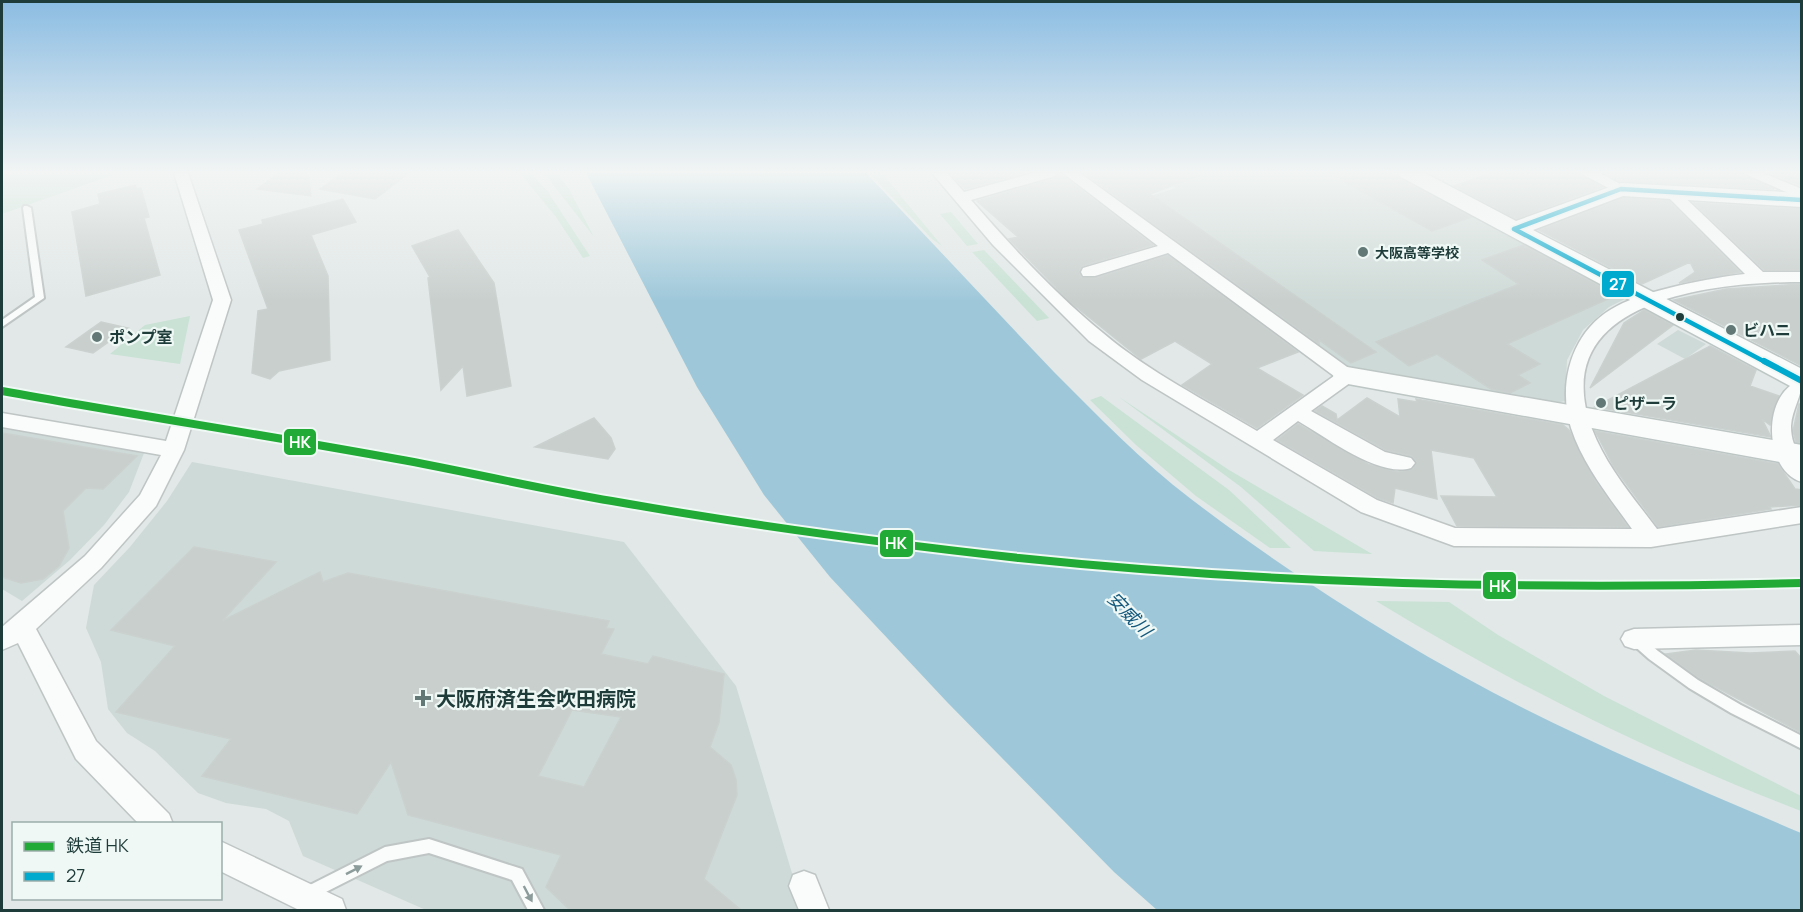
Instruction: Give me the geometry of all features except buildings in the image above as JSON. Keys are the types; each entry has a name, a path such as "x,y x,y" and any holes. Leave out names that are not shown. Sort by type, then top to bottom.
{"street":[{"path":"157,822 86,750 12,633 93,562 148,500 174,450 222,300 195,216"},
{"path":"976,216 999,242 1096,337 1149,376 1369,506 1454,537 1651,538 1802,515"},
{"path":"1128,216 1347,376 1577,415 1796,462 1782,413 1788,399 1802,383 1489,216"},
{"path":"1514,229 1550,216"},
{"path":"1695,216 1757,276"},
{"path":"1089,272 1171,247"},
{"path":"1651,538 1601,468 1577,415 1574,393 1577,364 1593,335 1618,312 1688,287 1757,276 1802,277"},
{"path":"1258,440 1347,376"},
{"path":"1297,412 1380,459 1404,463"},
{"path":"2,420 174,450"},
{"path":"1634,639 1802,635"},
{"path":"222,856 331,910"}],"lane":[{"path":"2,324 40,298 28,216"},
{"path":"1634,639 1661,663 1730,706 1802,743"},
{"path":"302,897 385,854 429,846 517,874 537,910"}],"shaded area":[{"name":"大阪高等学校","path":"1137,216 1471,216 1625,299 1609,307 1583,330 1567,360 1565,401 1552,404 1346,366"},
{"path":"1678,330 1706,344 1685,359 1657,344"},
{"path":"2,427 144,453 129,492 104,525 70,560 22,601 2,589"},
{"name":"大阪府済生会吹田病院","path":"192,462 624,542 736,686 803,910 426,910 303,856 289,821 266,809 226,803 198,793 155,751 127,733 108,709 101,662 86,628 94,585 130,547 167,501"}],"green space":[{"path":"555,216 563,216 590,256 583,258"},
{"path":"577,216 583,216 594,237"},
{"path":"910,216 917,216 942,246"},
{"path":"941,216 954,216 978,244 967,246"},
{"path":"984,250 1049,318 1037,321 972,252"},
{"path":"190,316 180,364 110,354 145,325"},
{"path":"1101,396 1229,490 1291,548 1270,548 1196,496 1136,445 1090,400"},
{"path":"1119,397 1229,470 1372,554 1314,551 1241,487"},
{"path":"1376,601 1449,602 1498,635 1604,696 1801,796 1801,811 1691,766 1584,716 1479,661"}],"water":[{"name":"安威川","path":"608,216 906,216 1054,372 1137,454 1191,499 1284,566 1430,658 1531,712 1610,750 1801,833 1801,910 1157,910 1114,872 947,702 830,577 764,495 697,387"}],"rail line":[{"name":"HK","path":"2,391 397,459 693,515 1019,558 1255,577 1437,585 1619,586 1802,583"}],"transit line":[{"name":"27","path":"1514,229 1550,216"},
{"name":"27","path":"1514,229 1802,381"}],"place":[{"name":"大阪高等学校","path":"1363,252"},
{"name":"ビハニ","path":"1731,330"},
{"name":"ポンプ室","path":"97,337"},
{"name":"ピザーラ","path":"1601,403"},
{"name":"大阪府済生会吹田病院","path":"423,698"}]}
